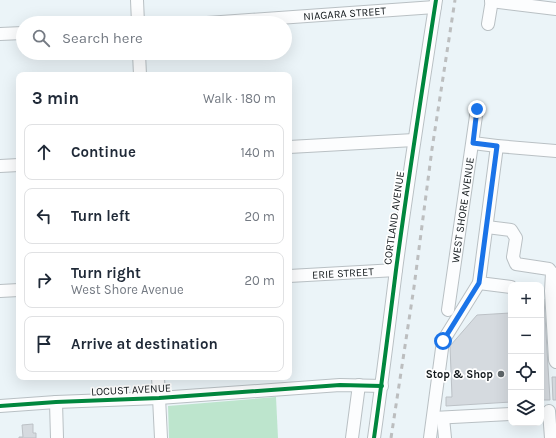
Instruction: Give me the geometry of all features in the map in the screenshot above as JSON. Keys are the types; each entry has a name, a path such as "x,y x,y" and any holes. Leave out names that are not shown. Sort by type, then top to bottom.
{"street":[{"path":"137,0 138,16"},
{"path":"488,24 491,1 556,9"},
{"name":"NIAGARA STREET","path":"287,16 435,3"},
{"name":"CORTLAND AVENUE","path":"374,438 414,140 435,3"},
{"path":"0,34 16,33"},
{"path":"139,60 140,72"},
{"name":"WEST SHORE AVENUE","path":"448,310 477,109"},
{"path":"292,147 414,140"},
{"path":"473,143 556,151"},
{"path":"430,438 438,418 443,341 479,283 497,146"},
{"path":"0,166 16,165"},
{"path":"487,227 511,230 516,238 512,257 516,264 549,269 552,273 546,291 556,362"},
{"name":"ERIE STREET","path":"292,276 396,270"},
{"path":"479,283 508,287"},
{"path":"0,291 16,290"},
{"path":"158,380 161,438"},
{"name":"LOCUST AVENUE","path":"0,406 159,398 340,385 382,386"},
{"path":"352,438 359,385"},
{"path":"56,402 56,438"},
{"path":"549,411 551,438"},
{"path":"438,418 508,414"},
{"path":"438,418 444,438"}],"green space":[{"path":"276,397 278,438 169,438 168,406"}],"building":[{"path":"544,299 550,400 544,400"},
{"path":"508,313 508,402 446,406 446,397 452,397 450,346 477,315"},
{"path":"552,377 556,377 556,400 553,400"},
{"path":"33,424 33,433 36,433 36,438 19,438 23,437 22,425"}],"railway":[{"path":"391,438 414,287 432,149 455,0"}],"cycle path":[{"path":"374,438 405,202 436,0"},
{"path":"0,406 159,398 340,385 382,386"}],"place":[{"name":"Stop & Shop","path":"501,374"}],"route":[{"path":"443,341 479,283 497,146 473,143 477,109"}]}
